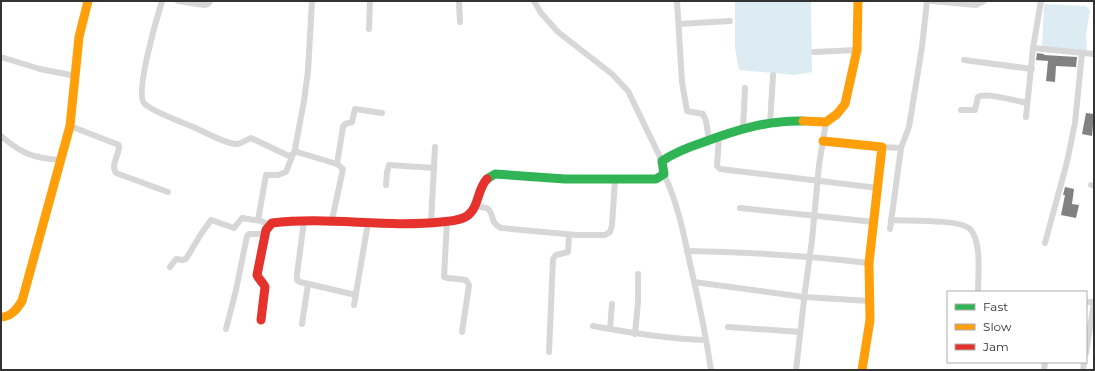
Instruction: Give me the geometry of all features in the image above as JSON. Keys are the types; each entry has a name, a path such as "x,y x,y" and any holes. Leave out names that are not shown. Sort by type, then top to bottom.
{"street":[{"path":"1,317 5,317 16,311 22,301 61,160 70,126 79,37 88,1"},
{"path":"162,1 145,67 141,89 143,103 220,139 236,144 251,138 289,156 294,153 341,166 342,173 332,220"},
{"path":"178,1 204,5 208,4 210,1"},
{"path":"258,220 266,175 278,175 286,172 294,153 308,72 312,1"},
{"path":"370,1 370,29"},
{"path":"459,1 460,22"},
{"path":"534,1 541,13 558,32 612,74 628,91 662,161 664,174 677,207 700,304 711,370"},
{"path":"677,1 682,82 687,111 703,114 706,121 709,140"},
{"path":"662,161 674,153 743,129 793,121 826,122 837,114 845,104 857,50 858,1"},
{"path":"890,229 901,148 909,128 922,47 927,1"},
{"path":"932,1 966,5 979,4 983,1"},
{"path":"1026,117 1033,48 1041,1"},
{"path":"679,24 730,21"},
{"path":"1033,48 1094,54"},
{"path":"814,52 857,50"},
{"path":"1046,243 1067,162 1075,123 1082,53"},
{"path":"1,57 40,69 76,76"},
{"path":"964,60 1032,69"},
{"path":"770,124 773,75"},
{"path":"743,129 746,88"},
{"path":"961,110 975,110 978,97 980,95 1027,103"},
{"path":"337,164 343,127 345,124 352,122 355,109 382,113"},
{"path":"796,370 810,256 817,180 826,122"},
{"path":"70,126 119,145 120,149 114,166 116,173 168,192"},
{"path":"1,136 22,152 36,157 61,160"},
{"path":"719,137 716,159 717,166 720,169 878,188"},
{"path":"823,141 901,148"},
{"path":"431,223 435,147"},
{"path":"862,370 870,320 869,263 882,147"},
{"path":"386,185 387,168 389,166 434,168"},
{"path":"261,320 265,288 264,284 258,278 258,275 265,234 269,225 278,222 332,220 399,224 431,223 466,217 474,210 482,182 488,176 495,174 565,179 656,180 664,174"},
{"path":"475,206 487,209 490,212 493,221 501,228 569,235 605,236 610,232 612,225 615,180"},
{"path":"740,208 874,222"},
{"path":"170,267 176,259 186,259 211,220 234,228 242,218 258,220 269,225"},
{"path":"891,220 949,222 962,224 970,229 975,238 978,254 978,291"},
{"path":"304,221 296,277 300,282 356,295"},
{"path":"447,221 444,277 466,280 469,285 462,332"},
{"path":"354,305 368,223"},
{"path":"226,329 247,236 253,233 265,234"},
{"path":"549,352 553,259 556,255 568,252 569,235"},
{"path":"687,251 810,256 869,263"},
{"path":"635,334 638,302 638,274"},
{"path":"694,282 804,297 870,301"},
{"path":"302,324 308,284"},
{"path":"610,329 612,304"},
{"path":"1091,342 1094,304"},
{"path":"593,326 635,334 679,339 705,340"},
{"path":"728,326 800,332"}],"shaded area":[{"path":"735,1 811,1 812,72 795,75 739,70 735,48"},
{"path":"1044,4 1086,6 1090,10 1086,35 1087,50 1084,52 1042,48"}],"building":[{"path":"1037,53 1044,55 1077,57 1076,67 1056,66 1055,82 1046,81 1048,61 1036,60"},
{"path":"1086,113 1094,114 1092,136 1082,134"},
{"path":"1065,187 1074,189 1072,204 1079,205 1076,218 1061,215"}],"traffic: fast":[{"path":"487,179 495,174 565,179 656,179 664,174 662,161 688,148 752,127 777,122 803,121"}],"traffic: slow":[{"path":"1,317 11,314 16,310 22,301 70,126 79,37 88,1"},
{"path":"803,121 826,122 837,114 845,104 857,50 858,1"},
{"path":"823,141 882,147 869,263 870,320 862,370"}],"traffic: jam":[{"path":"261,320 265,287 257,275 266,230 272,223 314,221 398,224 458,220 471,213 481,188 487,179"}]}
